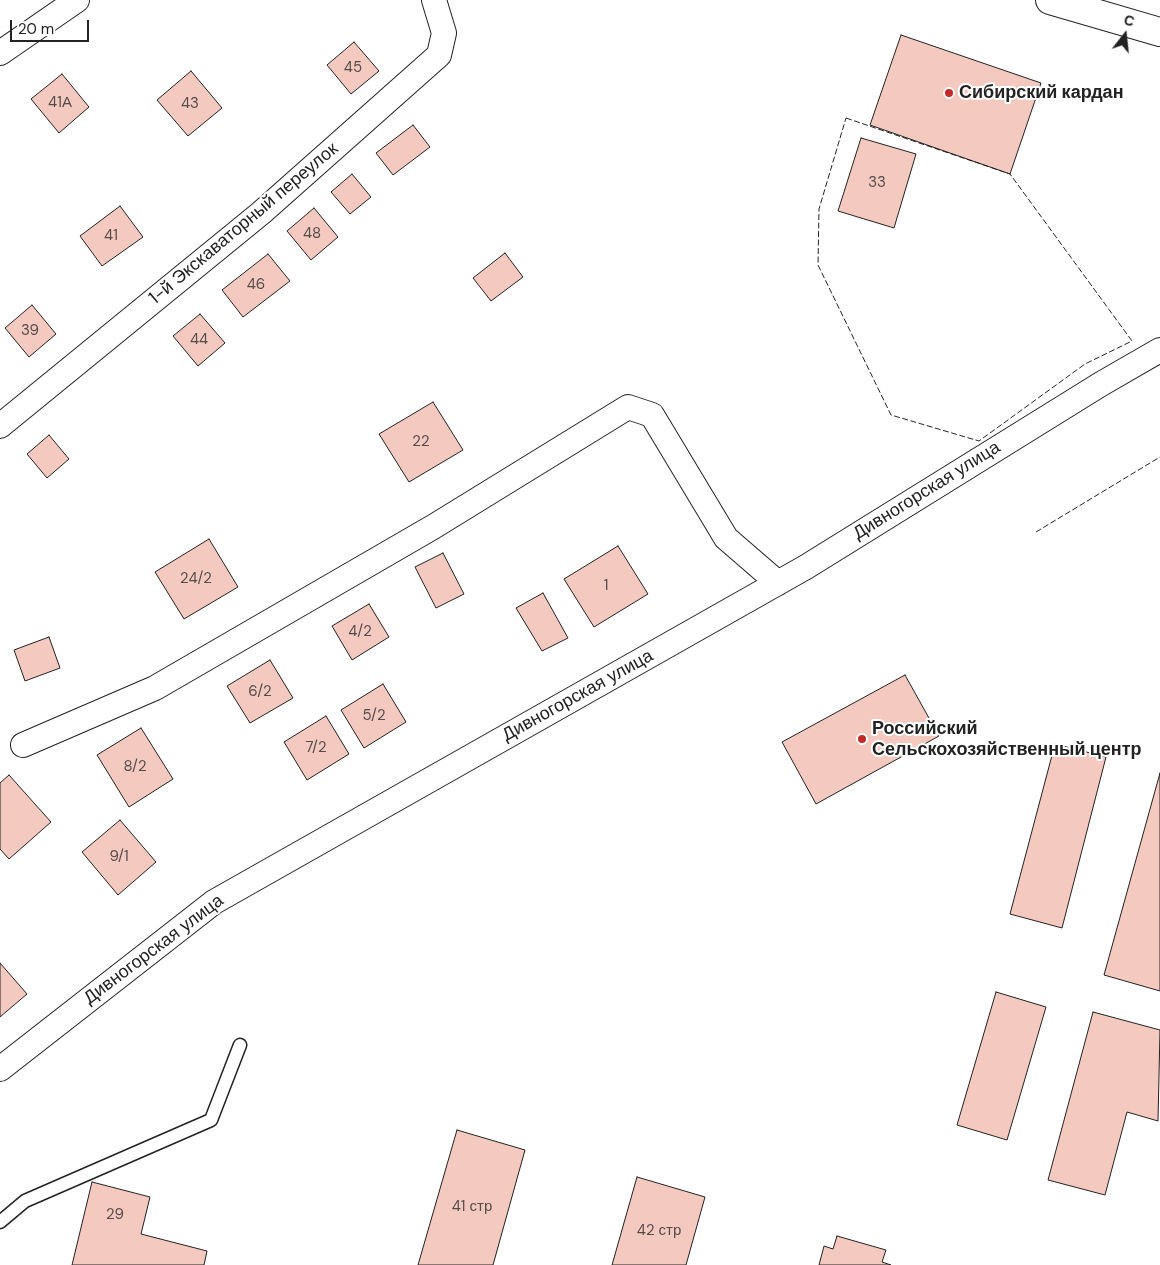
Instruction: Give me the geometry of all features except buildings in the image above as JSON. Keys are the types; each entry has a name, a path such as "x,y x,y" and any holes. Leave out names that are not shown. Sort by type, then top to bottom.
{"main road":[{"path":"1050,0 1160,32"}],"street":[{"path":"0,53 77,0"},
{"name":"1-й Экскаваторный переулок","path":"0,426 261,213 440,55 444,33 434,0"},
{"name":"Дивногорская улица","path":"5,1065 214,902 778,583 1101,384 1160,350"},
{"path":"23,745 155,688 433,527 628,406 652,415 726,538 778,583"}],"lane":[{"path":"0,1222 25,1201 211,1120 240,1045"}],"fence":[{"path":"846,118 1010,174 1132,341 1085,364 979,441 891,415 818,265 819,209 846,118"},
{"path":"1036,532 1160,457"}],"place":[{"name":"Сибирский кардан","path":"949,93"},
{"name":"Российский Сельскохозяйственный центр","path":"862,739"}]}
